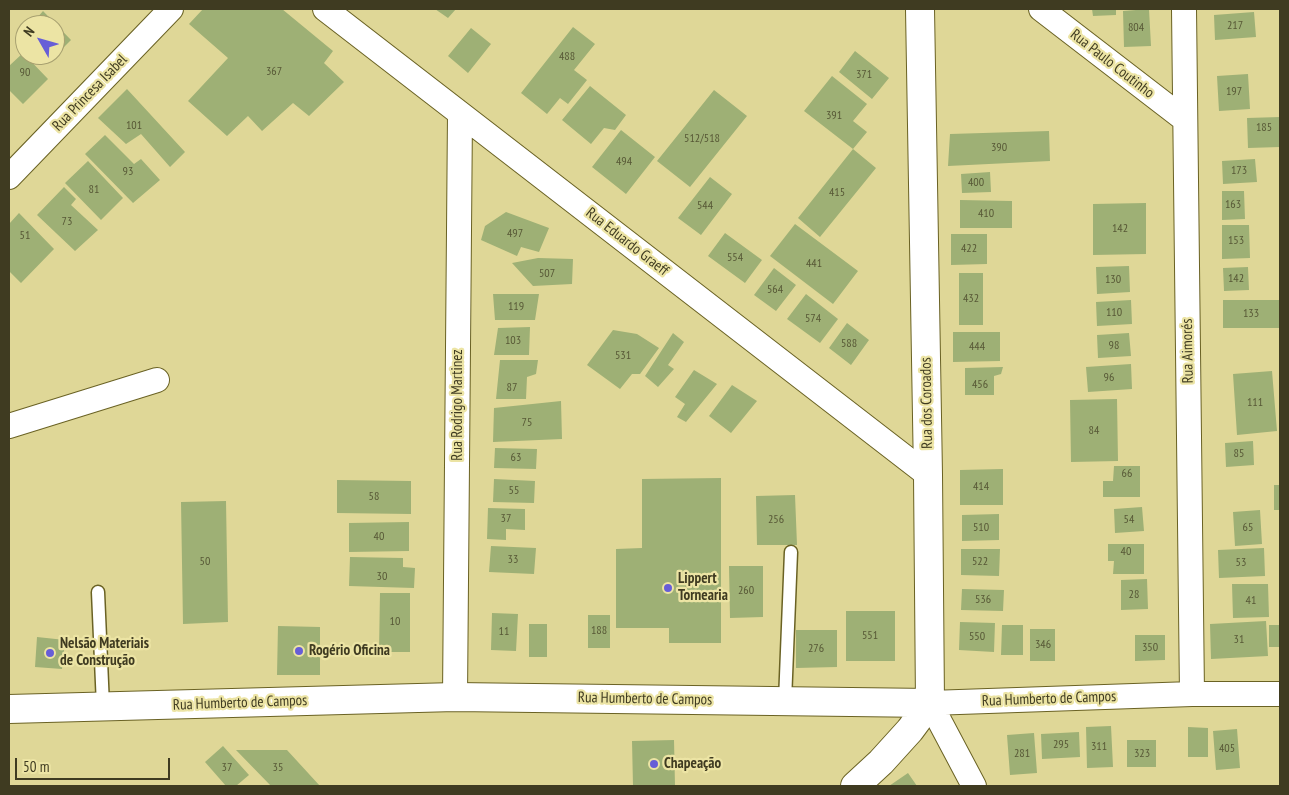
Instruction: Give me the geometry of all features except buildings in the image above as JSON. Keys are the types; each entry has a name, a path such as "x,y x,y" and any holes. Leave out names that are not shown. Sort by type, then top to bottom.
{"street":[{"name":"Rua Princesa Isabel","path":"9,177 171,9"},
{"name":"Rua Eduardo Graeff","path":"326,9 928,475"},
{"name":"Rua dos Coroados","path":"920,9 930,703 974,786"},
{"name":"Rua Paulo Coutinho","path":"1040,9 1184,119"},
{"name":"Rua Aimorés","path":"1184,9 1192,694"},
{"name":"Rua Rodrigo Martinez","path":"455,697 460,114"},
{"path":"9,426 157,380"},
{"name":"Rua Humberto de Campos","path":"9,709 455,697 930,703 1192,694 1280,694"},
{"path":"855,786 881,762 910,730 930,703"}],"lane":[{"path":"785,701 791,552"},
{"path":"98,592 103,706"}],"place":[{"name":"Lippert Tornearia","path":"668,588"},
{"name":"Rogério Oficina","path":"299,651"},
{"name":"Nelsão Materiais de Construção","path":"50,653"},
{"name":"Chapeação","path":"654,764"}]}
